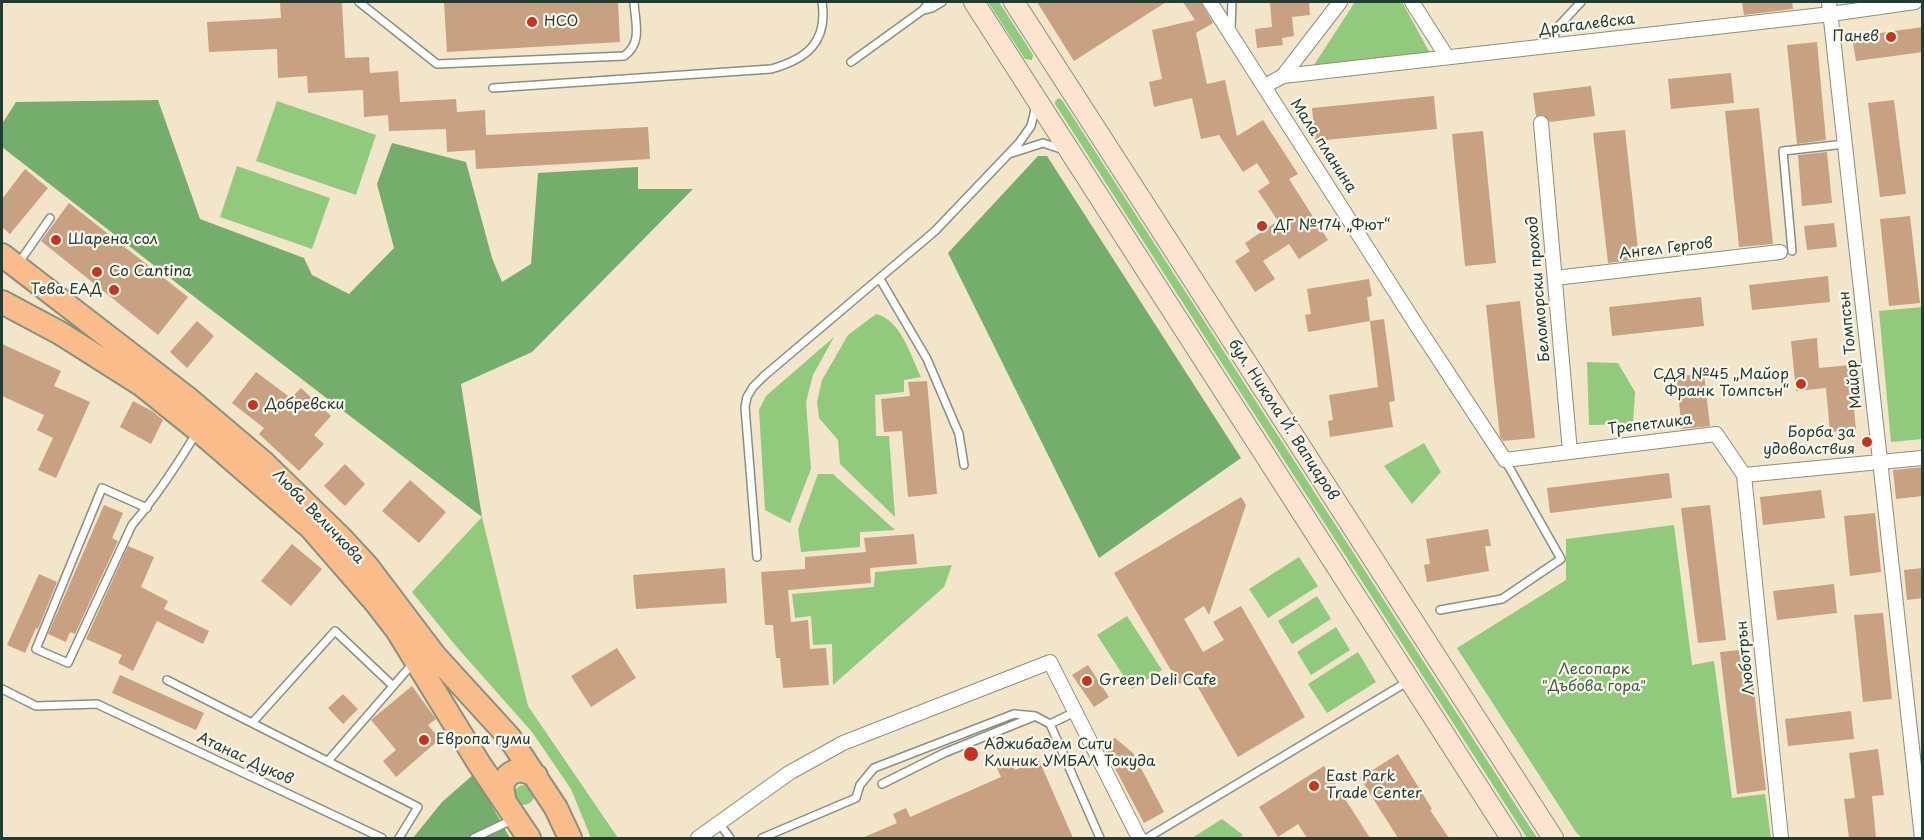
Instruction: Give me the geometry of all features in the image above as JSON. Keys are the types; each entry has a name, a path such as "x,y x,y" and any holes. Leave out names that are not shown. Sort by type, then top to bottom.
{"main road":[{"path":"974,2 1511,838"},
{"name":"бул. Никола Й. Вапцаров","path":"1014,2 1552,838"},
{"path":"1030,90 1058,72"},
{"name":"Люба Величкова","path":"9,261 186,398 264,463 304,500 366,566 435,656 509,737 556,808 570,838"},
{"name":"Люба Величкова","path":"2,302 60,333 142,385 198,430 311,528 397,630 478,762 529,838"},
{"path":"504,798 502,786 509,774 527,770 536,776"}],"street":[{"name":"Мала планина","path":"1210,2 1505,460"},
{"path":"1283,76 1340,2"},
{"path":"1412,2 1447,57"},
{"name":"Драгалевска","path":"1265,86 1283,76 1556,45 1830,8 1915,2"},
{"name":"Майор Томпсън","path":"1830,8 1922,838"},
{"name":"Беломорски проход","path":"1541,123 1570,452"},
{"name":"Ангел Гергов","path":"1555,278 1786,251"},
{"name":"Трепетлика","path":"1505,460 1716,434 1744,475"},
{"path":"1744,475 1923,458"},
{"name":"Люботрън","path":"1744,475 1781,838"},
{"path":"698,838 789,773 843,743 1050,662 1139,838"}],"lane":[{"path":"359,2 437,64 624,56 632,50 636,42 634,2"},
{"path":"493,88 780,67 803,57 813,47 822,32 824,14 822,2"},
{"path":"851,62 923,10 929,2"},
{"path":"923,10 933,8 942,2"},
{"path":"1231,33 1232,2"},
{"path":"1556,45 1554,31 1581,2"},
{"path":"757,557 745,407 747,397 765,376 935,231 1010,154 1031,126 1035,110 1030,90"},
{"path":"1010,154 1043,143 1059,147 1074,159"},
{"path":"1786,251 1783,151 1845,144"},
{"path":"9,261 50,218"},
{"path":"880,279 927,359 959,434 964,465"},
{"path":"147,508 102,488 36,649 68,663 132,525 147,508 157,495 198,430"},
{"path":"1440,610 1502,599 1561,559 1505,460"},
{"path":"252,723 335,631 393,686"},
{"path":"328,761 416,660"},
{"path":"167,680 418,807 399,838"},
{"path":"1147,838 1410,681"},
{"name":"Атанас Дуков","path":"2,689 36,706 97,704 382,838"},
{"path":"1050,724 1075,712"},
{"path":"762,838 856,798 860,785 874,768 1014,714 1035,716 1050,724 1100,838"},
{"path":"882,784 944,753 1035,716"},
{"path":"474,838 490,835 516,818"},
{"path":"719,823 730,838"}],"green space":[{"path":"988,2 999,2 1033,55 1032,60 1025,59"},
{"path":"1355,2 1402,2 1431,55 1314,65"},
{"path":"1059,98 1537,838 1527,838 1055,104"},
{"path":"158,100 200,219 304,258 312,275 349,294 394,248 377,184 392,143 466,162 492,258 502,282 531,264 538,173 638,167 638,189 693,189 532,352 461,384 482,517 2,147 2,124 16,102"},
{"path":"277,101 376,135 356,195 256,161"},
{"path":"1038,156 1047,156 1241,458 1099,558 948,253"},
{"path":"237,166 330,198 312,249 220,217"},
{"path":"1922,307 1922,439 1891,442 1879,311"},
{"path":"876,314 885,318 899,331 921,377 904,380 904,392 875,395 876,436 889,436 895,517 840,464 838,440 819,418 817,402 822,380 848,335"},
{"path":"834,337 813,375 806,402 811,469 790,523 765,510 759,410 766,396"},
{"path":"1587,362 1618,363 1635,392 1633,424 1589,425"},
{"path":"1424,443 1441,472 1412,504 1384,466"},
{"path":"818,474 833,474 895,530 860,532 860,547 801,552 798,529"},
{"path":"482,517 528,706 618,838 591,838 571,789 532,732 455,645 412,592"},
{"name":"Лесопарк \"Дъбова гора\"","path":"1674,525 1692,665 1714,661 1732,798 1765,794 1771,838 1582,838 1457,648 1566,580 1566,539"},
{"path":"1299,557 1318,586 1268,618 1249,589"},
{"path":"952,565 944,587 833,685 832,644 813,645 811,616 795,618 792,594 874,587 875,572"},
{"path":"1317,596 1331,619 1292,644 1278,621"},
{"path":"1127,616 1162,670 1132,689 1097,635"},
{"path":"1336,627 1350,650 1311,675 1297,652"},
{"path":"1358,652 1376,682 1327,713 1308,684"},
{"path":"474,774 510,838 413,838 442,802"},
{"path":"524,785 531,788 534,795 531,802 524,805 517,802 514,795 517,788"},
{"path":"1222,819 1243,835 1239,838 1192,838"}],"building":[{"path":"280,2 342,2 345,58 369,57 370,73 398,71 400,102 456,99 457,112 485,110 486,135 648,127 650,159 476,169 475,150 447,152 446,129 389,131 388,115 364,117 363,90 308,93 307,76 278,78 277,49 209,52 207,22 281,18"},
{"name":"НСО","path":"444,2 618,2 620,42 447,52"},
{"path":"1037,2 1166,2 1074,61"},
{"path":"1183,2 1201,2 1213,23 1196,33 1207,84 1225,80 1237,136 1263,120 1298,174 1289,179 1328,240 1299,259 1289,244 1263,261 1275,279 1255,292 1235,261 1250,251 1245,243 1278,221 1258,191 1270,183 1257,163 1243,172 1219,135 1201,139 1192,98 1154,107 1149,82 1162,79 1152,30 1195,20"},
{"path":"1270,2 1309,2 1310,15 1292,17 1294,36 1282,38 1283,45 1257,48 1255,29 1272,27"},
{"path":"1742,2 1792,2 1793,9 1744,15"},
{"path":"1923,27 1923,52 1856,61 1852,37"},
{"path":"1817,42 1826,140 1797,144 1787,45"},
{"path":"1731,73 1734,103 1671,109 1668,79"},
{"path":"1591,86 1595,116 1550,122 1544,115 1536,116 1533,93"},
{"path":"1434,96 1437,129 1315,141 1312,108"},
{"path":"1894,100 1906,194 1880,197 1868,103"},
{"path":"1759,108 1773,244 1739,247 1725,111"},
{"path":"1625,130 1639,259 1608,263 1593,133"},
{"path":"1483,131 1496,263 1465,266 1452,134"},
{"path":"1827,152 1832,203 1802,206 1798,155"},
{"path":"25,169 48,188 10,234 2,227 2,199"},
{"path":"69,203 188,297 158,335 41,241"},
{"path":"1910,216 1920,303 1889,306 1880,219"},
{"path":"1834,223 1837,247 1807,250 1804,226"},
{"path":"1828,276 1830,302 1752,310 1749,285"},
{"path":"1369,279 1372,296 1367,297 1370,321 1308,332 1305,315 1311,314 1307,289"},
{"path":"1701,297 1704,326 1612,336 1609,307"},
{"path":"1520,301 1535,438 1503,441 1500,437 1486,305"},
{"path":"1384,319 1395,401 1389,402 1393,427 1330,437 1328,421 1333,420 1329,395 1378,387 1370,321"},
{"path":"197,321 214,336 187,368 170,352"},
{"path":"1817,338 1819,368 1850,365 1856,430 1830,432 1826,388 1796,391 1791,341"},
{"path":"2,344 61,371 54,386 90,402 56,478 38,470 53,438 37,430 44,415 2,396"},
{"path":"256,372 291,398 301,388 331,416 314,435 324,444 299,471 259,434 264,428 232,403"},
{"path":"1704,374 1710,426 1682,429 1676,376"},
{"path":"927,381 937,494 908,497 902,431 884,432 881,399 910,396 908,382"},
{"path":"133,401 163,420 151,444 120,427"},
{"path":"345,464 365,484 345,506 324,486"},
{"path":"1923,467 1923,496 1896,499 1893,470"},
{"path":"1669,473 1672,498 1550,513 1547,488"},
{"path":"410,480 446,512 419,543 382,511"},
{"path":"1821,490 1825,518 1763,525 1760,497"},
{"path":"1241,497 1246,505 1209,615 1204,606 1184,619 1203,652 1224,640 1213,622 1241,606 1305,717 1238,757 1192,677 1179,684 1114,573"},
{"path":"104,505 123,513 112,538 118,541 75,634 70,632 66,642 48,634"},
{"path":"1710,505 1726,640 1698,643 1681,508"},
{"path":"1875,513 1881,572 1850,576 1844,516"},
{"path":"1488,529 1491,546 1485,546 1489,571 1427,582 1424,565 1430,564 1426,539"},
{"path":"914,534 917,564 870,568 871,583 788,590 791,622 808,620 810,649 826,648 829,685 783,688 780,658 776,658 773,625 765,625 761,572 805,569 805,557 866,552 864,538"},
{"path":"292,544 322,569 291,606 261,581"},
{"path":"128,546 154,557 141,587 168,601 164,609 209,631 203,644 157,621 133,671 118,663 122,655 86,639"},
{"path":"725,568 727,603 636,609 633,575"},
{"path":"1923,568 1923,598 1907,600 1904,570"},
{"path":"39,574 57,582 38,629 36,628 25,653 7,645"},
{"path":"1834,584 1837,613 1777,620 1773,591"},
{"path":"1883,613 1892,699 1863,702 1854,615"},
{"path":"617,648 636,678 591,707 571,676"},
{"path":"1749,649 1766,790 1737,794 1720,652"},
{"path":"1088,665 1109,697 1094,707 1072,675"},
{"path":"120,675 204,713 196,730 112,693"},
{"path":"412,686 436,719 428,725 440,739 396,777 383,761 396,750 371,720"},
{"path":"343,694 358,709 343,724 328,708"},
{"path":"1851,711 1854,739 1788,746 1785,719"},
{"path":"1115,738 1133,753 1164,812 1144,823 1102,744"},
{"path":"1878,749 1884,795 1872,796 1876,838 1849,838 1844,799 1855,798 1849,753"},
{"path":"1398,754 1449,838 1398,838 1360,778"},
{"path":"1039,760 1073,838 862,838 897,823 893,814 906,808 910,817 1001,777 997,768 1011,761 1015,770"},
{"name":"East Park Trade Center","path":"1324,766 1370,838 1307,838 1298,824 1278,837 1259,807"}],"place":[{"name":"НСО","path":"532,22"},
{"name":"Панев","path":"1891,37"},
{"name":"ДГ №174 „Фют“","path":"1262,226"},
{"name":"Шарена сол","path":"56,240"},
{"name":"Co Cantina","path":"97,272"},
{"name":"Тева ЕАД","path":"114,290"},
{"name":"СДЯ №45 „Майор Франк Томпсън“","path":"1801,384"},
{"name":"Добревски","path":"253,405"},
{"name":"Борба за удоволствия","path":"1867,442"},
{"name":"Green Deli Cafe","path":"1087,681"},
{"name":"Европа гуми","path":"424,740"},
{"name":"Аджибадем Сити Клиник УМБАЛ Токуда","path":"971,754"},
{"name":"East Park Trade Center","path":"1314,786"}]}
